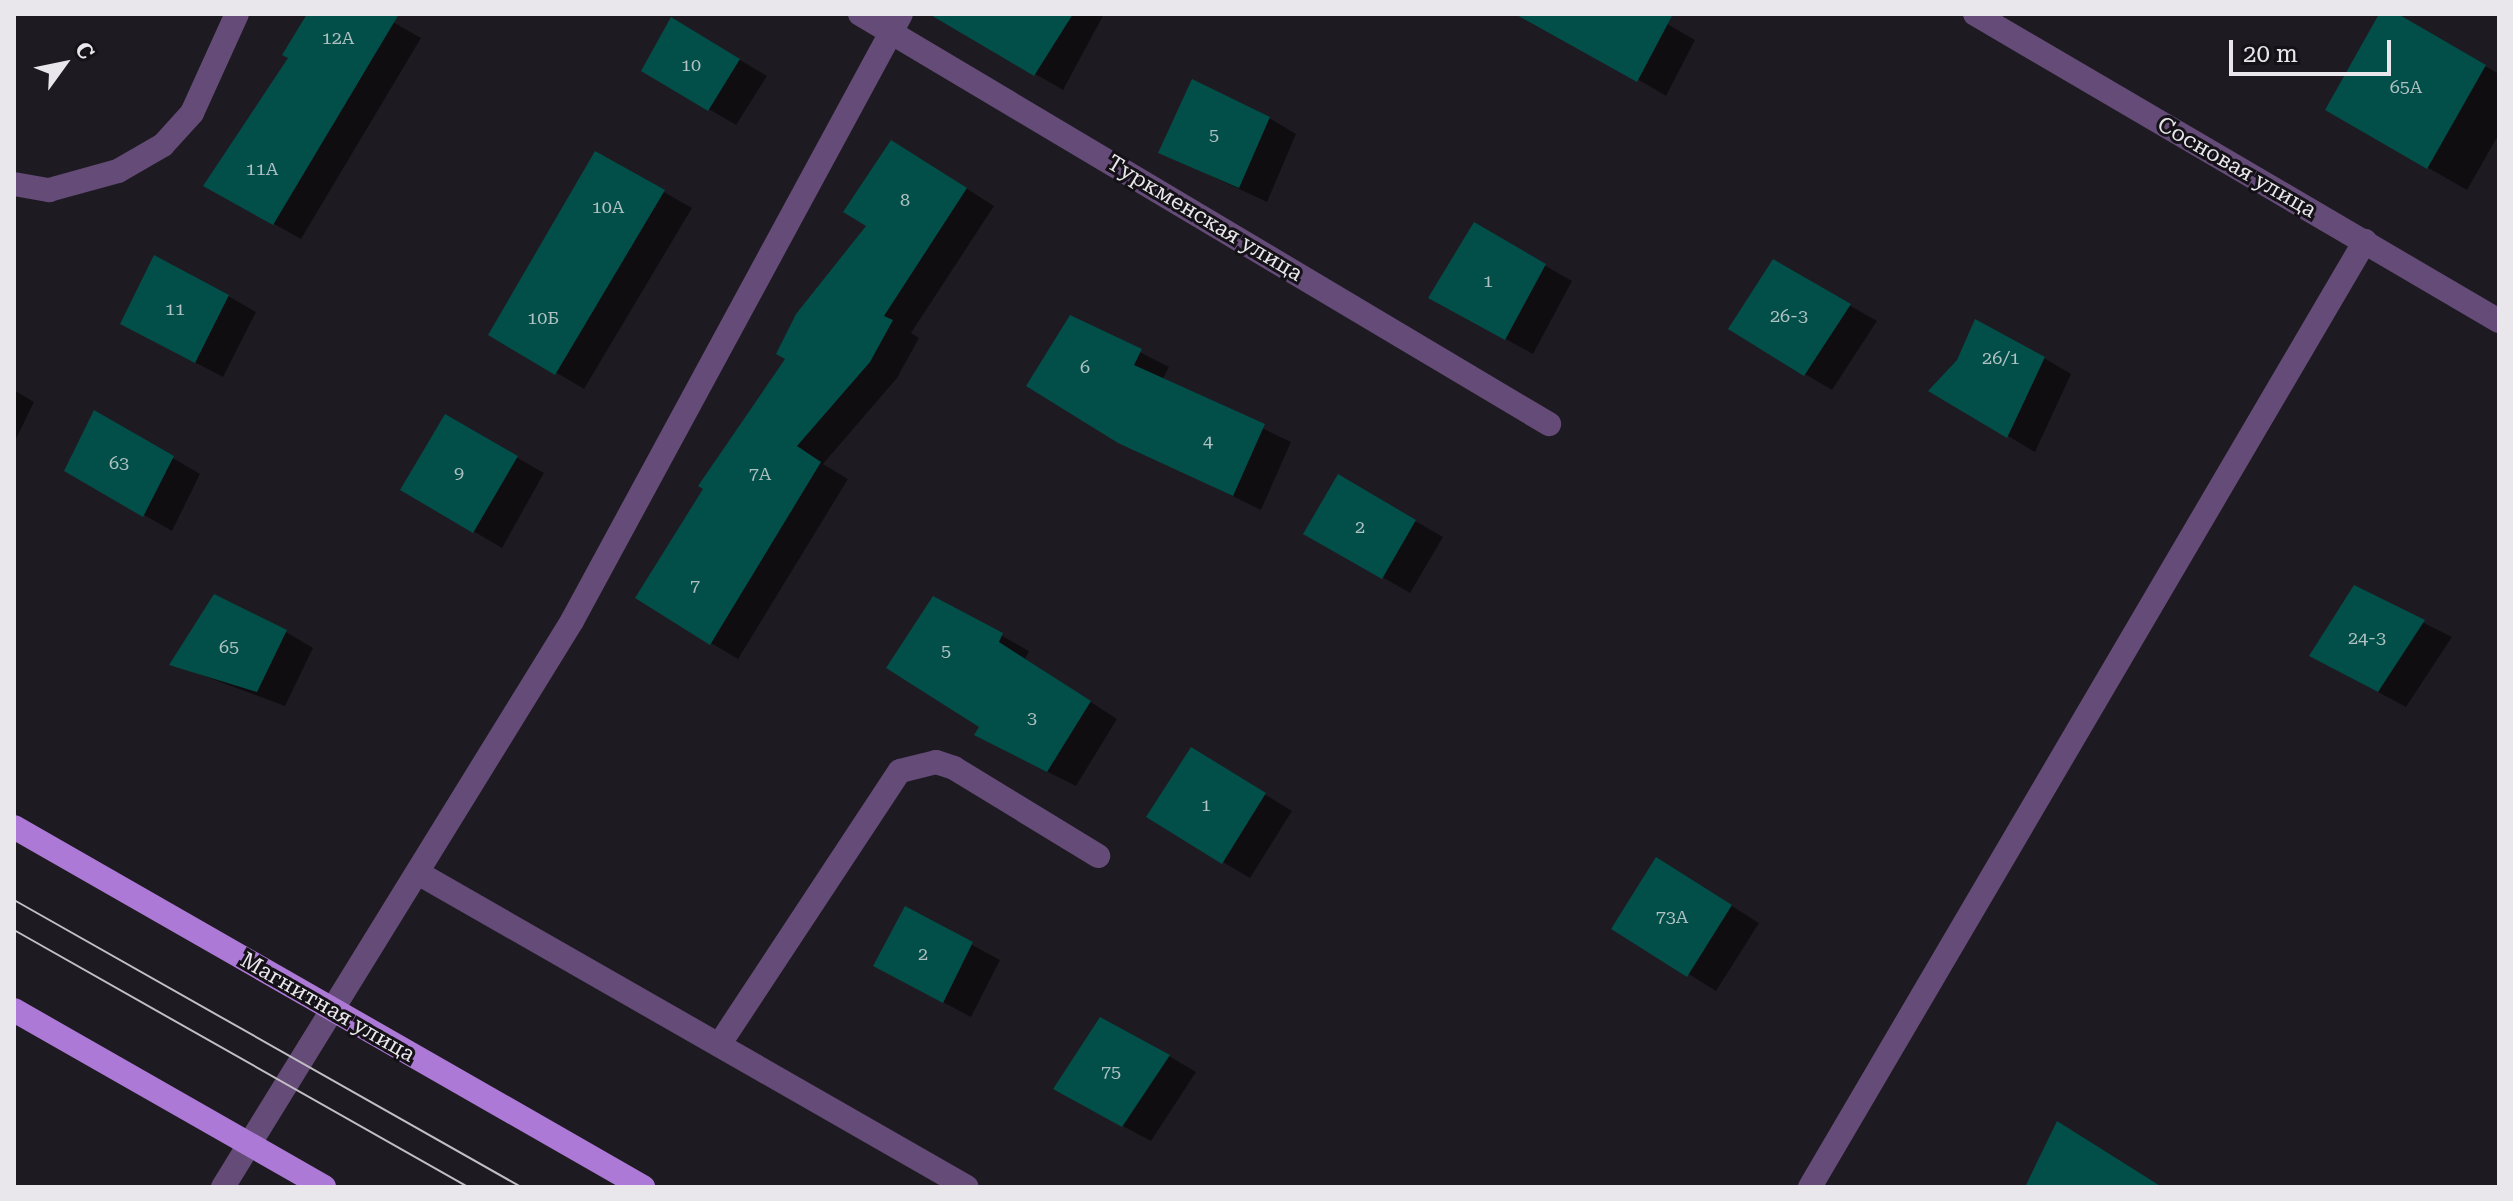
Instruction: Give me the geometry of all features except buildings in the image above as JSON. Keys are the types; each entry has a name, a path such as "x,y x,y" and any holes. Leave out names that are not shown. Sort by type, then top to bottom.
{"main road":[{"name":"Магнитная улица","path":"14,827 643,1187"},
{"path":"14,1010 324,1187"}],"street":[{"path":"14,184 49,190 118,171 163,145 192,113 237,14"},
{"name":"Туркменская улица","path":"860,14 896,23 1549,424"},
{"name":"Сосновая улица","path":"1975,14 2499,321"},
{"path":"223,1187 572,621 896,23"},
{"path":"1810,1187 2365,241"},
{"path":"719,1045 900,771 936,762 954,768 1098,856"},
{"path":"418,873 967,1187"}],"tram line":[{"path":"14,900 521,1187"},
{"path":"14,930 468,1187"}]}
